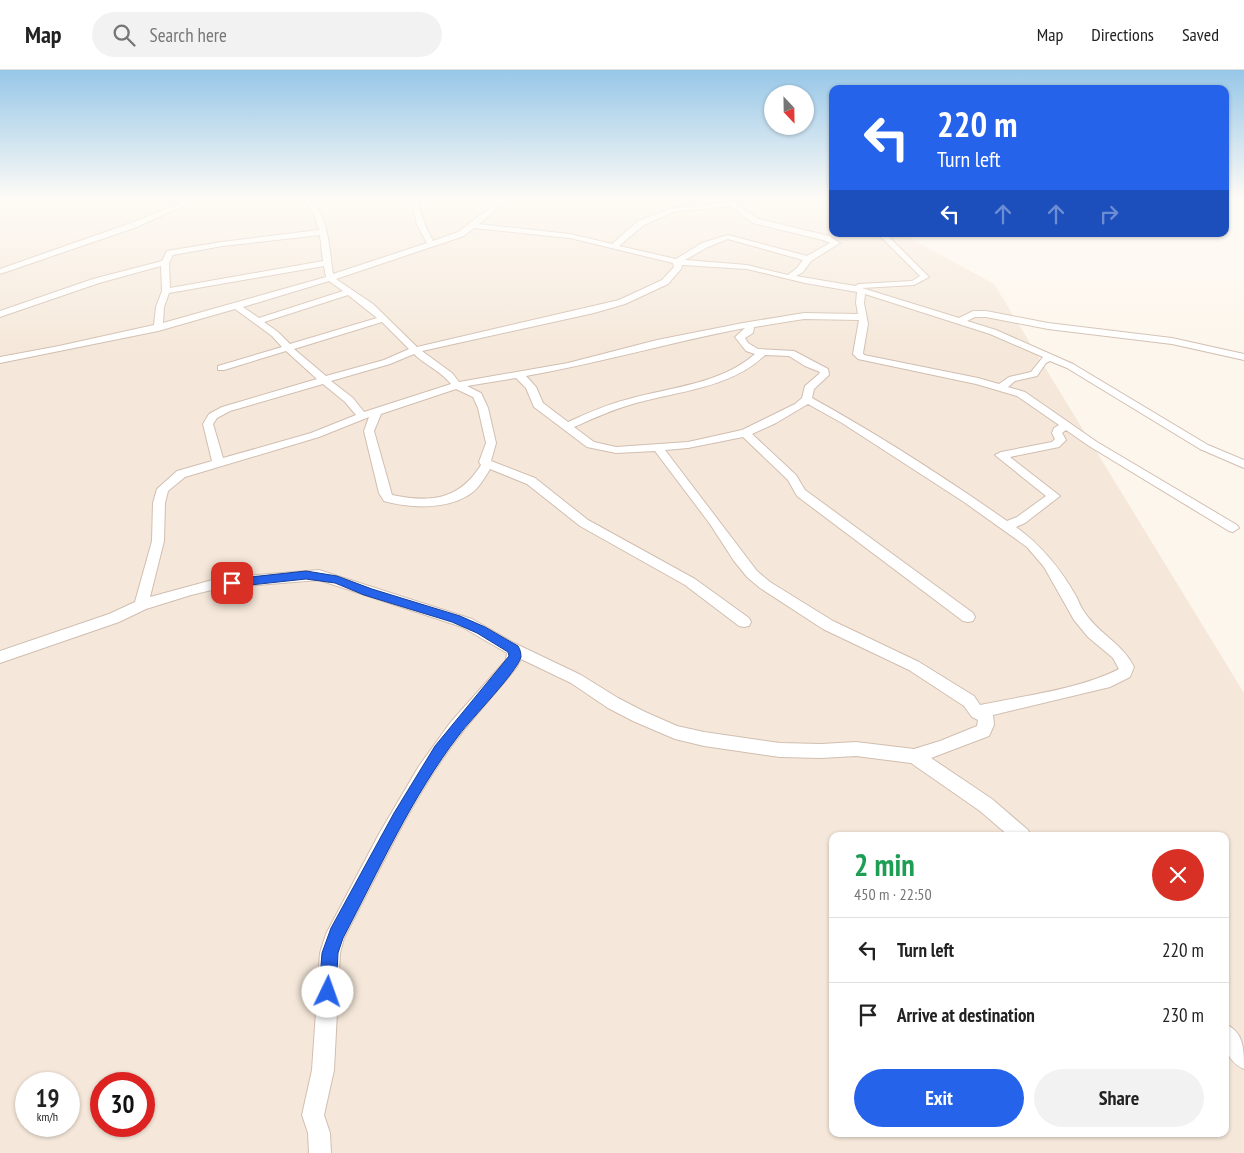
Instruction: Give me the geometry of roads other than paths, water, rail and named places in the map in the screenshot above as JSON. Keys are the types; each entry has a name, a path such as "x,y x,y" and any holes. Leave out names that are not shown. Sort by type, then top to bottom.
{"street":[{"path":"0,272 67,249"},
{"path":"158,328 160,307 166,291 165,263 170,253 194,249"},
{"path":"325,249 330,278 348,292 363,300 415,350 448,375 457,385 477,395 483,408 491,443 486,464 471,487 462,494 452,498 425,502 388,498 369,431 376,412"},
{"path":"0,360 158,328 330,278 418,249"},
{"path":"624,249 677,262 747,267 848,287 960,320 993,332 1070,366 1198,444 1244,464"},
{"path":"677,262 699,249"},
{"path":"770,249 808,259"},
{"path":"790,277 800,270 808,259 826,249"},
{"path":"848,287 908,283 925,277 897,249"},
{"path":"218,464 208,424 213,416 226,410 387,362 415,350 574,315 622,302 665,282 678,266 677,262"},
{"path":"0,314 96,281 165,263"},
{"path":"166,291 327,263"},
{"path":"861,291 860,303 864,324 858,354 861,357 956,376 1011,390 1028,398 1093,444 1233,528"},
{"path":"256,322 348,292"},
{"path":"236,306 275,334 324,380 349,400 362,416"},
{"path":"960,320 974,314 986,314 1048,326 1172,342 1244,357"},
{"path":"141,605 158,541 159,503 163,489 181,474 315,435 362,416 457,385 591,361 682,337 749,325 804,316 862,317"},
{"path":"221,368 383,319"},
{"path":"519,375 531,387 538,405 585,441 605,449 636,447 659,449 745,433 800,406 806,399 809,388 824,375 825,370 802,361 794,354 782,352 760,354 750,350 740,337 750,331 749,325"},
{"path":"567,426 614,406 669,394 734,373 754,362 760,354"},
{"path":"1000,388 1012,379 1034,374 1043,361 1050,357"},
{"path":"806,399 885,446 1031,544 1071,599 1079,616 1093,633 1118,654 1127,667 1125,673 1110,682 1032,702 977,712"},
{"path":"1006,526 1021,520 1054,496 1001,455 1055,445 1061,440 1057,433 1058,430 1064,427 1065,424"},
{"path":"745,433 792,478 801,493 968,617"},
{"path":"0,657 114,618 141,605 220,583 306,575 319,576 445,615 481,630 514,649 576,679 629,712 675,732 728,743 780,750 856,750 914,756 952,745 983,731 986,725 986,716 977,712 969,701 914,666 828,625 765,585 752,574 659,449"},
{"path":"486,464 531,481 584,523 690,582 744,622"},
{"path":"320,1153 318,1132 313,1115 323,1070 330,953 336,934 408,802 439,750 511,664 515,656 514,649"},
{"path":"914,756 986,805 1017,832"},
{"path":"1229,1039 1244,1058"}]}
